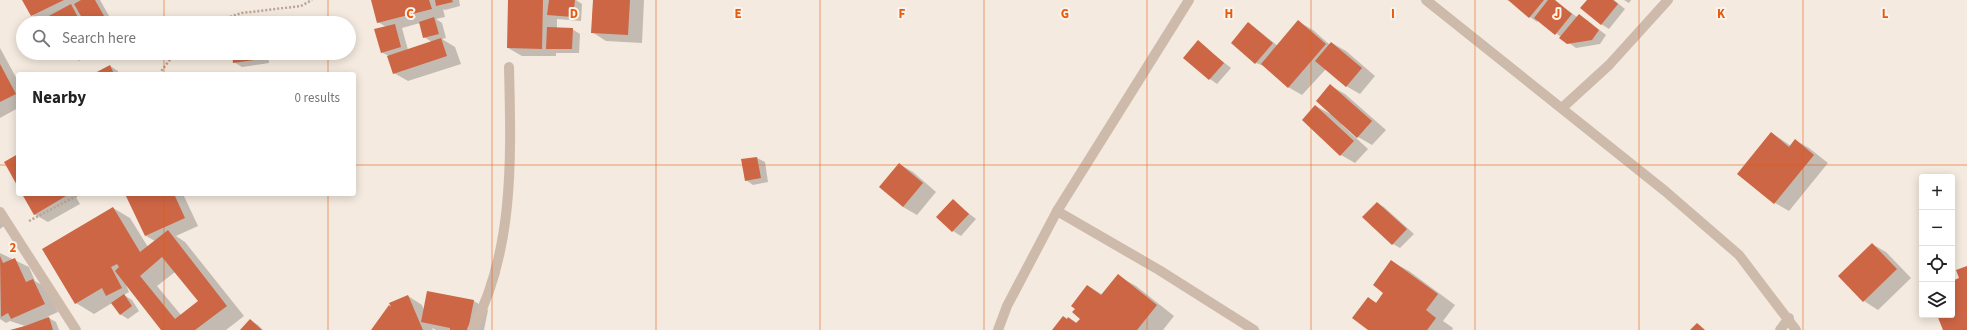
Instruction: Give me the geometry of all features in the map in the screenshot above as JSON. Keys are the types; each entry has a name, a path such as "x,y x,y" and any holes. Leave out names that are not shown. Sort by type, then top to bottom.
{"street":[{"path":"998,330 1007,306 1057,211 1189,0"},
{"path":"1426,0 1665,191 1739,255 1789,318 1796,330"},
{"path":"1562,108 1609,65 1668,0"},
{"path":"472,330 482,312 494,281 503,235 510,172 509,67"},
{"path":"1057,211 1159,270 1254,330"},
{"path":"0,212 76,330"},
{"path":"1780,330 1789,318"}],"path":[{"path":"233,16 242,13 301,6 312,0"},
{"path":"161,72 170,60"},
{"path":"12,232 76,196"}],"building":[{"path":"22,0 64,0 31,16"},
{"path":"81,0 95,0 104,16 81,16 74,4"},
{"path":"371,0 429,0 432,9 377,23"},
{"path":"435,0 452,0 453,2 436,6"},
{"path":"508,0 543,0 542,49 507,48"},
{"path":"549,0 575,0 573,17 547,15"},
{"path":"593,0 630,0 628,35 591,33"},
{"path":"1508,0 1544,0 1529,18"},
{"path":"1548,0 1555,0 1572,14 1555,35 1534,18"},
{"path":"1587,0 1613,0 1618,4 1601,25 1580,8"},
{"path":"71,4 77,16 49,16"},
{"path":"1579,14 1599,30 1592,40 1567,44 1559,38"},
{"path":"434,17 439,34 423,38 419,22"},
{"path":"1298,20 1326,44 1288,88 1261,64"},
{"path":"1248,22 1273,43 1255,64 1231,43"},
{"path":"395,24 401,47 381,53 374,29"},
{"path":"547,27 573,28 572,49 546,49"},
{"path":"441,38 447,56 393,74 387,56"},
{"path":"1198,40 1224,63 1209,80 1183,58"},
{"path":"1331,42 1362,68 1346,87 1315,61"},
{"path":"233,60 254,60 233,63"},
{"path":"0,64 16,94 0,102"},
{"path":"110,65 113,72 97,72"},
{"path":"1330,84 1372,121 1357,138 1316,101"},
{"path":"1315,105 1354,141 1340,156 1302,120"},
{"path":"1771,132 1789,147 1795,139 1814,155 1774,204 1737,174"},
{"path":"16,155 16,183 4,162"},
{"path":"757,157 761,178 745,181 741,159"},
{"path":"899,163 923,183 903,207 879,187"},
{"path":"23,196 66,196 34,215"},
{"path":"126,196 175,196 185,218 145,236"},
{"path":"953,199 969,214 952,232 936,217"},
{"path":"1377,202 1407,229 1392,245 1362,217"},
{"path":"113,207 140,252 168,230 227,306 195,330 161,330 115,271 119,267 117,264 111,267 122,288 106,296 102,288 75,304 42,249","holes":["162,257 198,301 175,319 140,276"]},
{"path":"1872,243 1897,269 1863,302 1838,276"},
{"path":"0,256 3,263 15,258 26,282 33,279 45,304 11,319 8,313 1,317"},
{"path":"1391,260 1438,294 1426,310 1436,318 1427,330 1368,330 1352,318 1368,297 1376,303 1383,293 1373,285"},
{"path":"1967,266 1967,330 1943,330 1938,318 1955,318 1955,280 1959,278 1956,270"},
{"path":"1118,274 1157,305 1137,330 1052,330 1063,316 1067,319 1068,317 1076,323 1080,319 1072,312 1075,309 1071,306 1087,285 1101,295"},
{"path":"427,291 474,300 468,330 450,330 450,328 421,322"},
{"path":"124,294 132,306 120,315 111,303"},
{"path":"408,295 423,330 371,330 389,305 391,307 389,303"},
{"path":"49,317 53,330 10,330 25,326"},
{"path":"250,319 262,330 240,330"},
{"path":"1697,323 1705,330 1690,330"}]}
